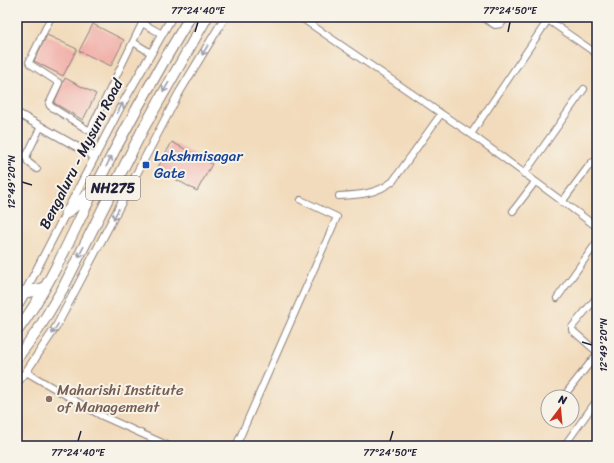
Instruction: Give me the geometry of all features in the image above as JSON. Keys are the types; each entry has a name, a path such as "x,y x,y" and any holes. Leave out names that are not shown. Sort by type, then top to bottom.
{"highway":[{"name":"NH275","path":"17,331 26,319 43,289 129,122 190,17"},
{"name":"NH275","path":"17,358 38,330 62,290 143,129 207,17"},
{"path":"66,213 95,189"},
{"path":"25,292 43,289"}],"main road":[{"name":"Bengaluru - Mysuru Road","path":"17,306 25,292"}],"street":[{"path":"51,17 30,64 59,83 49,104 50,106 88,130 90,130 143,20 162,34"},
{"name":"Bengaluru - Mysuru Road","path":"25,292 120,108 172,17"},
{"name":"NH275","path":"17,383 56,327 179,92 225,17"},
{"path":"300,17 471,134 534,182 597,227"},
{"path":"482,17 495,25 501,24 507,17"},
{"path":"471,134 549,18 597,54"},
{"path":"133,42 151,53"},
{"path":"524,174 584,89"},
{"path":"17,113 95,157"},
{"path":"339,196 364,194 376,191 389,184 400,172 441,114"},
{"path":"37,169 28,162 26,156 41,126"},
{"path":"17,154 26,156"},
{"path":"562,202 591,163 597,163"},
{"path":"513,211 534,182"},
{"path":"236,446 337,216 301,200"},
{"path":"557,298 597,242"},
{"path":"569,389 597,353 572,330 572,327 597,297"},
{"path":"26,372 100,415 169,446"},
{"path":"564,446 597,400"}],"building":[{"path":"93,24 124,40 111,66 79,51"},
{"path":"47,35 77,49 63,76 34,61"},
{"path":"65,78 96,94 83,120 54,103"},
{"path":"172,142 212,164 197,191 157,169"}],"place":[{"name":"Lakshmisagar Gate","path":"146,165"},
{"name":"Maharishi Institute of Management","path":"49,399"}]}
